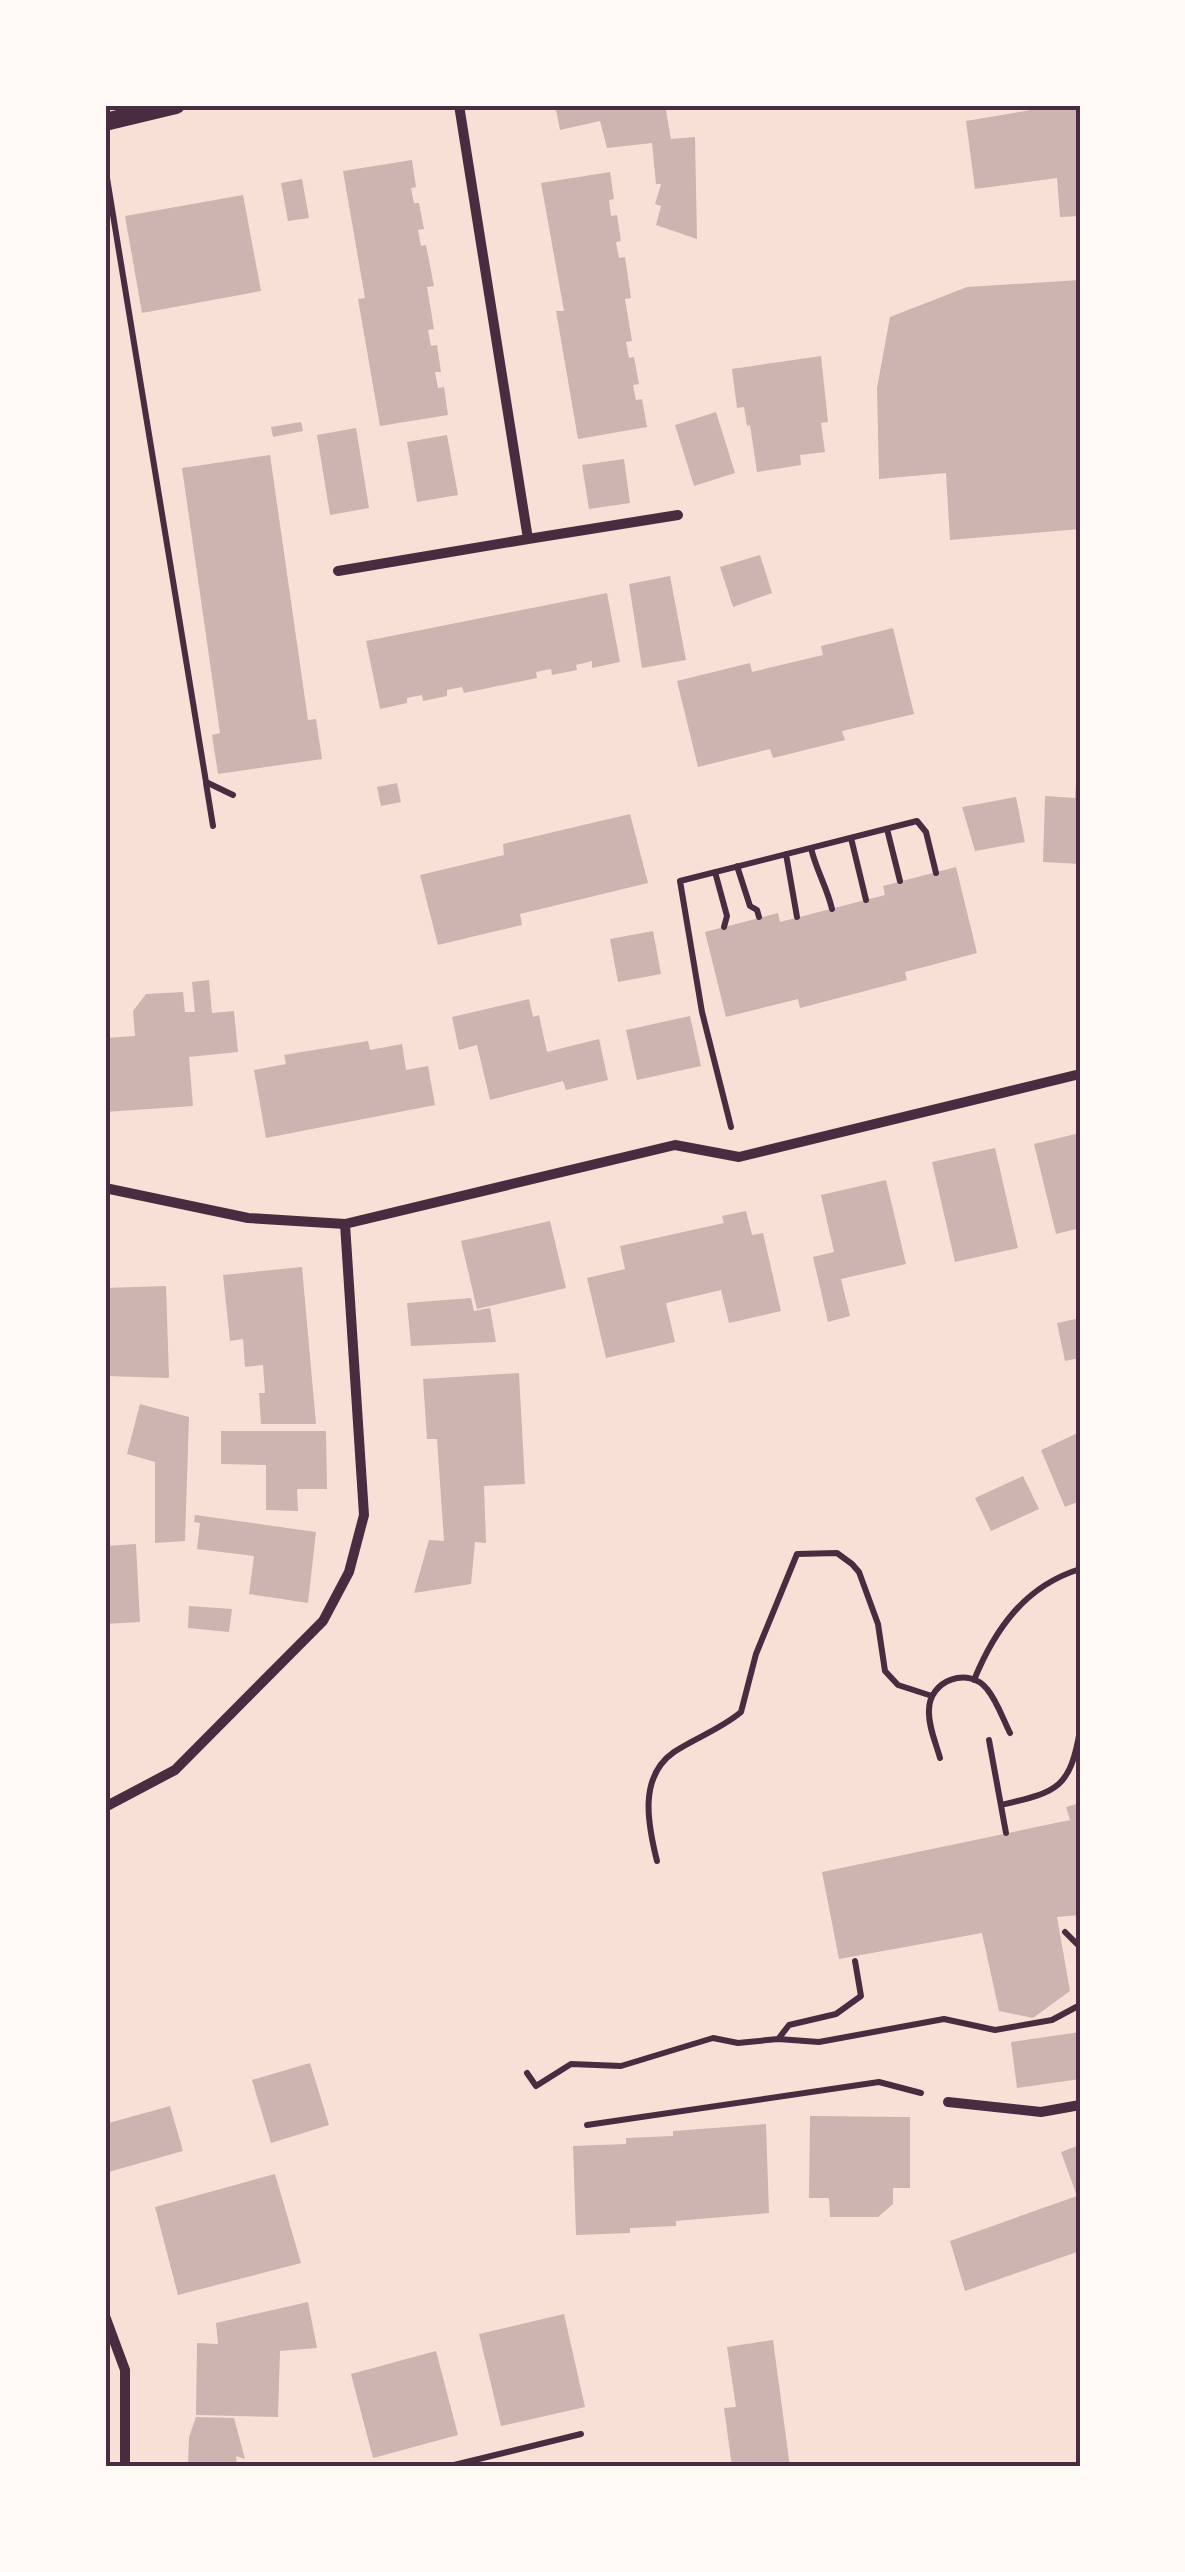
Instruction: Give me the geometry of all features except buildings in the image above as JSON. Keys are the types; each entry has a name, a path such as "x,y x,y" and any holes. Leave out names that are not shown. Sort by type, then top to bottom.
{"street":[{"path":"105,122 176,105"},
{"path":"459,105 528,538"},
{"path":"338,571 678,515"},
{"path":"105,1188 248,1218 344,1224 675,1145 739,1157 1080,1074"},
{"path":"105,1807 174,1770 323,1620 349,1572 364,1515 344,1224"},
{"path":"948,2102 1041,2112 1080,2105"},
{"path":"105,2316 125,2370 124,2467"}],"path":[{"path":"105,166 213,826"},
{"path":"206,782 233,795"},
{"path":"739,1157 702,1012 680,880 917,821 926,832 936,872"},
{"path":"887,828 900,882"},
{"path":"851,838 866,900"},
{"path":"811,848 819,882 828,891 832,908"},
{"path":"786,854 798,917"},
{"path":"737,866 750,906 759,917"},
{"path":"715,872 727,916 724,927"},
{"path":"657,1861 649,1817 652,1779 659,1764 673,1753 742,1712 756,1654 797,1554 828,1551 844,1556 852,1564 859,1572 878,1624 885,1671 898,1685 932,1696"},
{"path":"974,1680 984,1657 1024,1600 1040,1587 1080,1570"},
{"path":"940,1758 928,1708 939,1686 956,1678 985,1685 1010,1733"},
{"path":"1001,1805 1046,1794 1062,1782 1076,1755 1080,1730"},
{"path":"989,1740 1006,1833"},
{"path":"1065,1932 1080,1947"},
{"path":"778,2039 789,2025 836,2014 861,1996 854,1961"},
{"path":"526,2073 536,2086 571,2064 621,2066 713,2038 738,2044 778,2039 819,2042 944,2019 995,2030 1052,2020 1080,2005"},
{"path":"587,2125 879,2082 948,2102"},
{"path":"446,2467 581,2434"}]}
